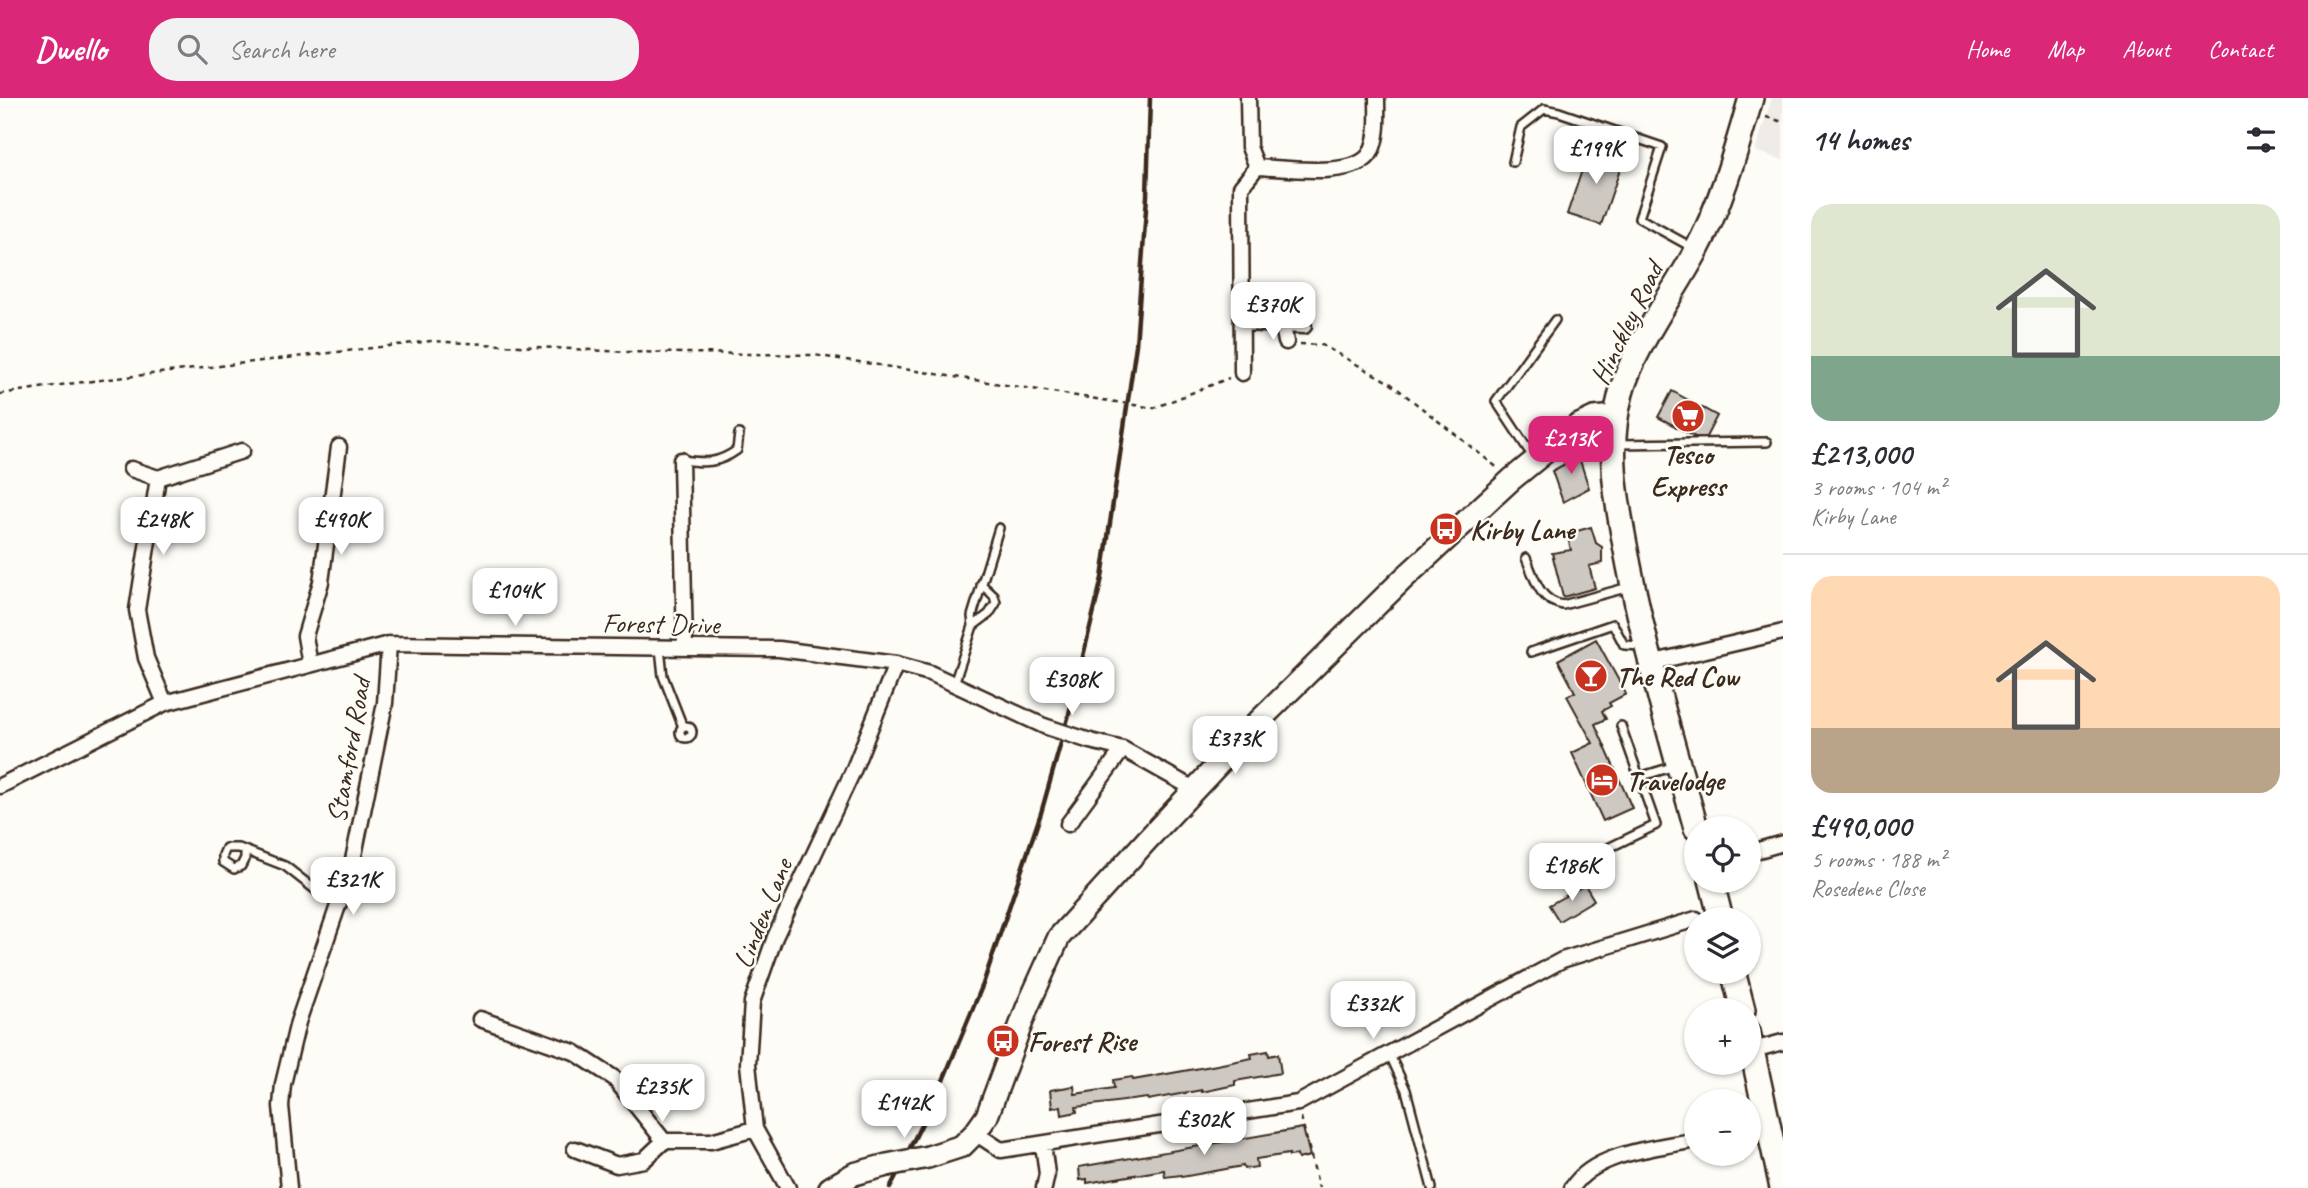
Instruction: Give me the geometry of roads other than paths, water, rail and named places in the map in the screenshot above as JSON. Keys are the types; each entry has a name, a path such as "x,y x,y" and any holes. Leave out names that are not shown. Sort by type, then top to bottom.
{"main road":[{"name":"Hinckley Road","path":"1693,816 1648,655 1633,586 1619,512 1612,444 1622,390 1632,366 1697,250 1721,194 1751,98"},
{"path":"1761,1135 1782,1188"}],"street":[{"path":"1248,98 1249,147 1257,167"},
{"path":"1257,167 1341,169 1359,164 1370,154 1377,134 1377,98"},
{"path":"1242,373 1241,187 1257,167"},
{"path":"1243,323 1304,326"},
{"path":"1283,326 1286,342"},
{"path":"830,1188 869,1168 928,1157 962,1146 987,1116 1027,1008 1059,937 1260,720 1403,579 1534,459 1577,426 1594,418 1616,416"},
{"path":"310,665 305,636 321,582 340,447"},
{"path":"131,469 158,478 242,451"},
{"path":"681,460 685,648"},
{"path":"158,478 137,611 146,658 165,703"},
{"path":"1648,655 1783,632"},
{"name":"Forest Drive","path":"0,786 165,703 389,644 779,649 896,664 930,673 1044,726 1123,749 1194,789"},
{"name":"Stamford Road","path":"289,1188 281,1106 283,1084 298,1022 352,865 385,703 389,644"},
{"name":"Linden Lane","path":"788,1188 755,1129 748,1064 752,1002 775,937 853,771 896,664"},
{"path":"1068,824 1123,749"},
{"path":"1761,850 1783,844"},
{"path":"975,1133 1001,1150 1298,1103 1562,960 1684,923"},
{"path":"480,1019 575,1052 614,1078 664,1142"},
{"path":"1761,1041 1783,1042"},
{"path":"575,1149 617,1165 644,1160 664,1142 711,1141 755,1129"},
{"path":"1572,1188 1578,1179 1596,1165 1615,1157 1684,1143"},
{"path":"1043,1144 1047,1174 1044,1188"}],"lane":[{"path":"1513,162 1521,127 1544,110 1559,112 1662,147 1639,218 1697,250"},
{"path":"1534,459 1496,401 1555,320"},
{"path":"681,460 709,463 726,458 737,450 739,434"},
{"path":"1612,444 1767,442"},
{"path":"954,684 973,626 972,616 999,528"},
{"path":"1526,558 1542,595 1555,604 1563,605 1633,586"},
{"path":"973,626 989,614 996,603 995,596 981,584"},
{"path":"1531,652 1613,624 1624,645 1648,655"},
{"path":"660,647 663,676 683,727"},
{"path":"1596,854 1656,825 1621,726"},
{"path":"1639,777 1679,765"},
{"path":"245,851 285,866 322,895 339,904"},
{"path":"1388,1053 1406,1090 1432,1188"}],"railway":[{"path":"890,1188 942,1083 983,984 1041,813 1068,718 1102,578 1136,345 1147,196 1150,98"}],"place":[{"name":"Tesco Express","path":"1688,416"},
{"name":"Kirby Lane","path":"1446,529"},
{"name":"The Red Cow","path":"1591,676"},
{"name":"Travelodge","path":"1602,780"},
{"name":"Forest Rise","path":"1003,1041"}]}
